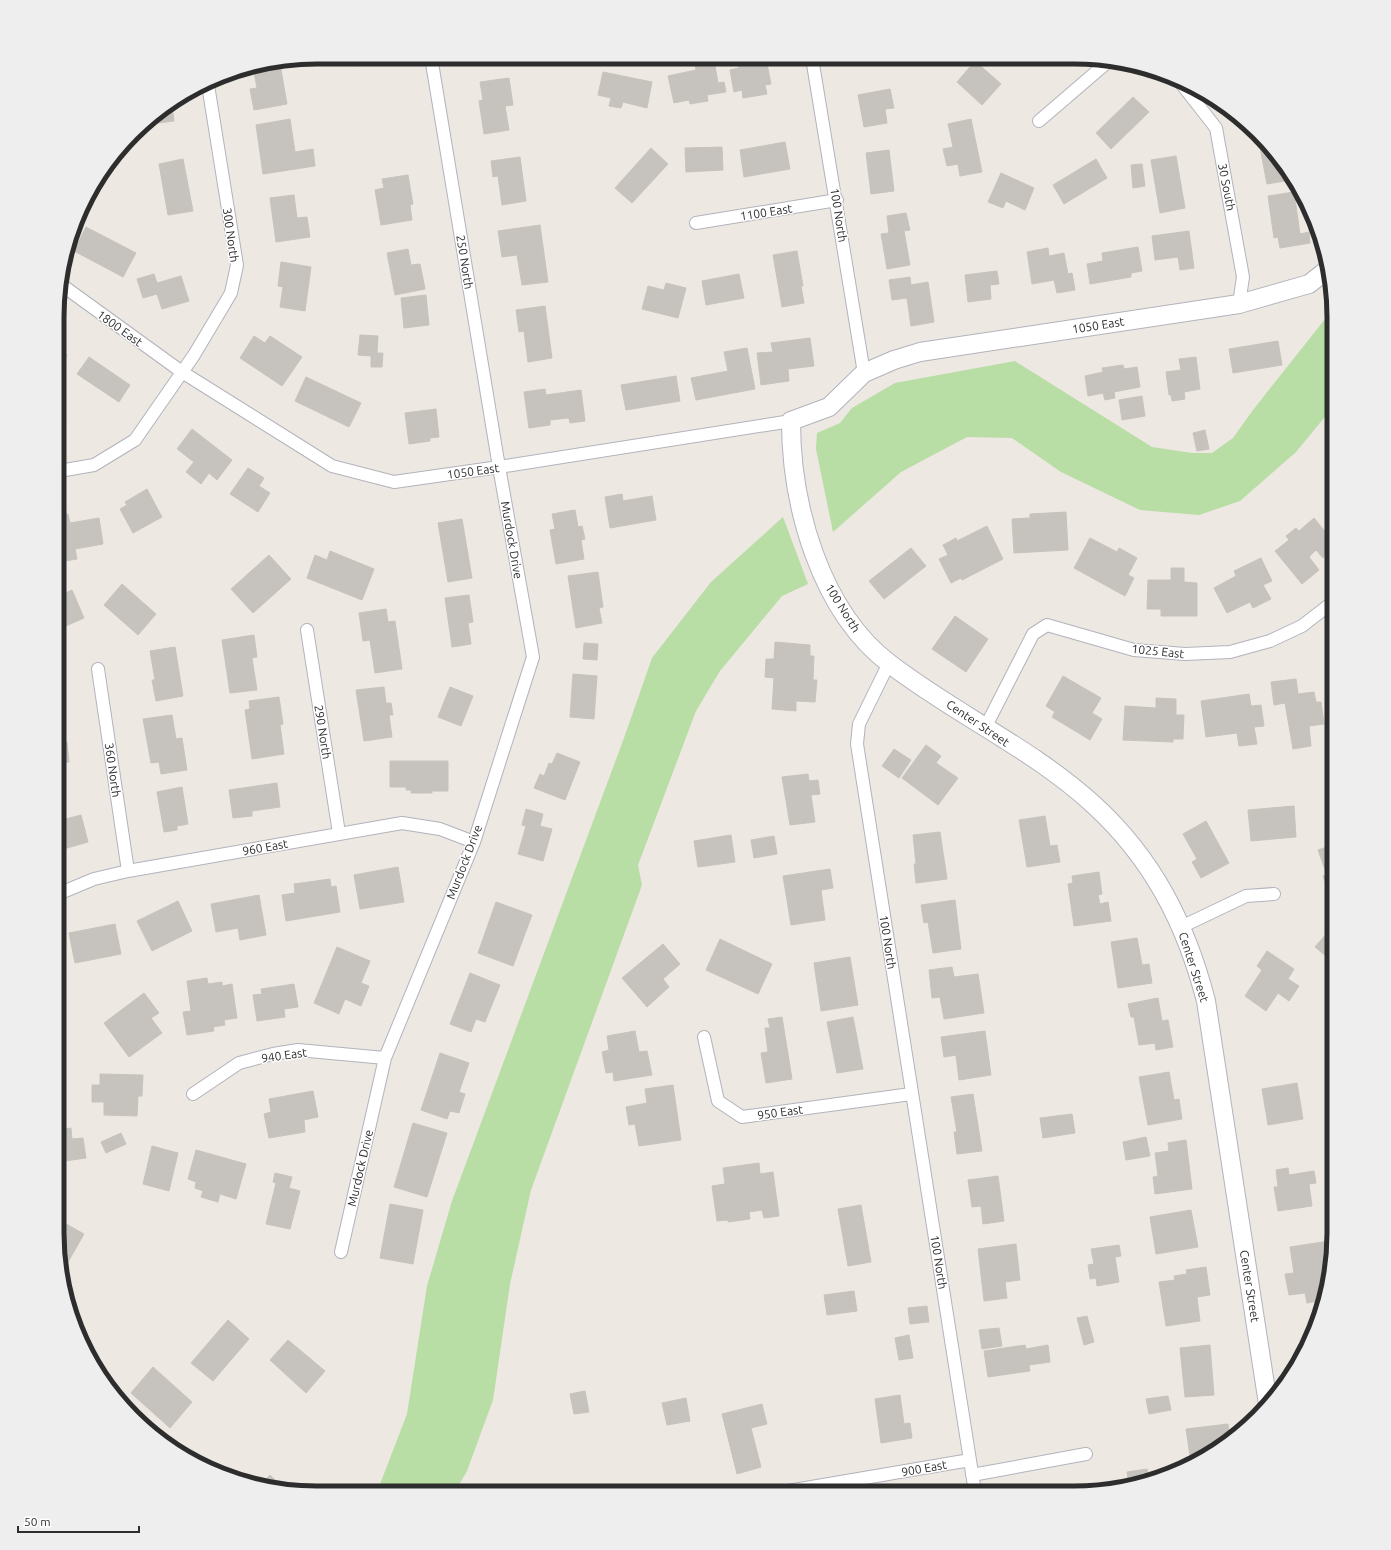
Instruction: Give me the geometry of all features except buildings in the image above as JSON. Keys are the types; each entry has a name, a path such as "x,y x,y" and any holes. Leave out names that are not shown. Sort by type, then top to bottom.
{"street":[{"name":"250 North","path":"432,64 498,467"},
{"name":"100 North","path":"813,64 837,200 864,373"},
{"path":"1039,121 1103,66"},
{"name":"300 North","path":"64,470 94,465 134,440 196,353 231,293 237,264 208,88"},
{"name":"30 South","path":"1186,90 1216,128 1243,277 1239,304"},
{"name":"1100 East","path":"696,223 837,200"},
{"name":"1050 East","path":"864,373 894,360 920,352 1239,304 1309,284 1323,274"},
{"name":"1800 East","path":"66,289 182,372"},
{"name":"1050 East","path":"182,372 332,466 394,482 791,421"},
{"path":"791,421 829,407 864,373"},
{"name":"100 North","path":"791,421 791,446 803,519 822,574 849,621 860,636 889,663 859,724 857,744 974,1486"},
{"name":"Murdock Drive","path":"341,1252 386,1058 474,842 533,657 498,467"},
{"name":"1025 East","path":"985,728 1033,634 1047,625 1134,650 1185,654 1230,652 1270,640 1302,626 1327,607"},
{"name":"290 North","path":"307,630 339,833"},
{"name":"Center Street","path":"889,663 1053,772 1093,805 1118,830 1153,873 1180,926 1199,974 1206,1001 1267,1397"},
{"name":"360 North","path":"98,669 128,871"},
{"name":"960 East","path":"64,891 94,878 128,871 402,823 440,829 474,842"},
{"path":"1180,926 1246,896 1274,894"},
{"name":"950 East","path":"704,1037 718,1101 742,1117 911,1094"},
{"name":"940 East","path":"193,1094 239,1063 273,1054 298,1050 386,1058"},
{"path":"972,1474 1086,1454"},
{"name":"900 East","path":"817,1486 970,1460"}],"green space":[{"path":"1327,317 1327,414 1296,452 1240,501 1199,515 1140,510 1061,472 1012,438 967,437 901,472 833,532 816,449 817,433 840,423 852,408 895,383 1015,361 1152,447 1192,453 1212,453 1233,438 1253,410"},
{"path":"783,517 808,584 782,596 720,671 696,711 638,865 642,885 531,1190 510,1284 493,1400 467,1471 458,1486 379,1486 407,1414 427,1286 452,1201 624,738 652,658 711,582"},
{"path":"1325,1069 1327,1069 1327,1082"}]}
